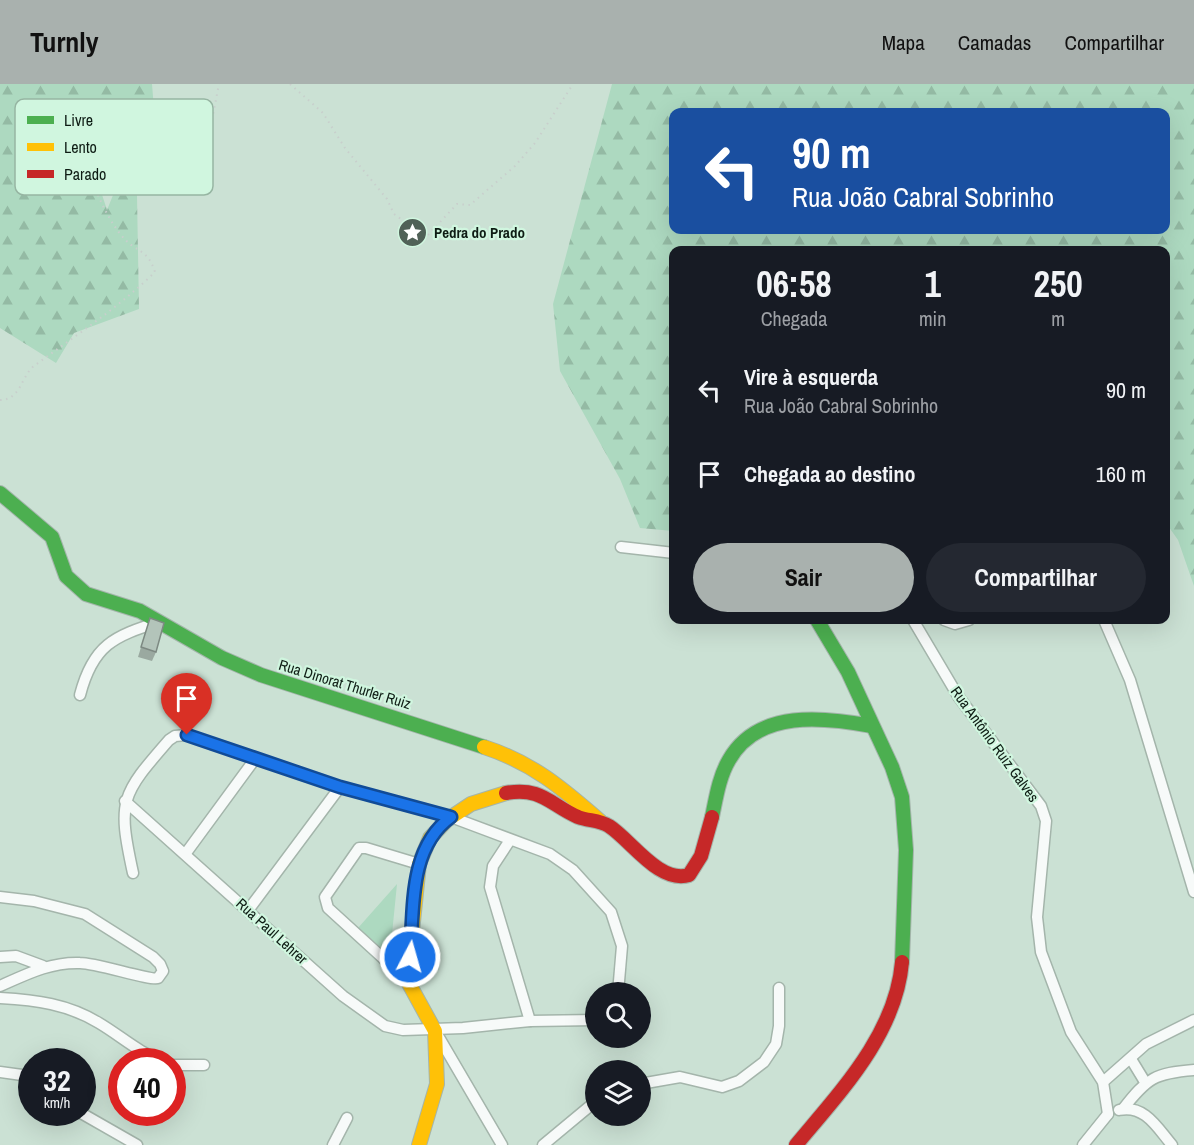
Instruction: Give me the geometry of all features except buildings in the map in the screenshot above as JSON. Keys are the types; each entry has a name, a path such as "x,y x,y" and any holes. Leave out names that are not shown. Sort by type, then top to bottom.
{"street":[{"name":"Rua Dinorat Thurler Ruiz","path":"0,493 52,537 66,576 74,586 86,594 140,611 222,658 261,675 515,757 554,781 658,868 677,876 689,874 698,864 716,788 729,758 749,739 772,725 800,719 831,719 872,726"},
{"path":"621,547 669,552"},
{"path":"80,694 90,666 108,642 119,635 159,622"},
{"path":"796,1145 852,1077 874,1042 894,1002 901,972 906,879 904,810 900,786 852,676 820,624"},
{"name":"Rua Antônio Ruiz Galves","path":"916,624 958,696 1041,806 1046,821 1037,917 1041,952 1071,1032 1103,1082 1108,1114"},
{"path":"1106,624 1130,680 1194,892"},
{"path":"133,873 126,839 125,801 132,783 169,740 187,735 340,787 451,817 532,846 573,870 611,912 622,946 619,982"},
{"path":"186,853 255,759"},
{"path":"249,909 340,787"},
{"name":"Rua Dinorat Thurler Ruiz","path":"407,980 419,864 434,831 472,804 517,791 544,796 577,817 600,821"},
{"name":"Rua Paul Lehrer","path":"125,801 249,909 343,996 386,1026 403,1030 434,1030 530,1021 585,1020"},
{"path":"510,840 493,866 490,887 530,1021"},
{"path":"419,864 366,848 359,848 325,897 328,908 407,980 502,1145"},
{"path":"0,897 34,901 85,914 153,957 160,963 163,972 158,978 151,980 115,968 81,963 43,966 0,986"},
{"path":"0,957 16,956 43,966"},
{"path":"651,1082 680,1077 722,1087 739,1082 764,1062 776,1044 779,1026 778,988"},
{"path":"0,998 35,1000 61,1005 98,1022 137,1048"},
{"path":"1103,1082 1146,1044 1194,1020"},
{"path":"419,1145 437,1084 434,1030"},
{"path":"1131,1059 1145,1082"},
{"path":"186,1065 204,1065"},
{"path":"1123,1109 1145,1082 1167,1072 1194,1070"},
{"path":"0,1072 18,1074"},
{"path":"1083,1145 1108,1114 1123,1109 1135,1110 1149,1118 1172,1145"},
{"path":"550,1143 585,1111"},
{"path":"333,1145 347,1118"},
{"path":"96,1122 137,1145"}],"path":[{"path":"213,117 219,84"},
{"path":"290,84 323,113 345,148 387,199 394,214 426,237 457,204 470,205 515,166 535,143 573,84"},
{"path":"0,400 19,392 31,368 68,343 155,272 150,257 123,238 98,195"}],"green space":[{"path":"0,84 152,84 153,99 15,99 15,195 102,195 107,210 113,195 137,195 139,309 74,333 56,363 0,328"},
{"path":"612,84 1194,84 1194,586 1178,540 1170,529 1170,246 669,246 669,531 640,528 620,479 560,371 553,304"},
{"path":"397,884 390,954 390,955 358,928"}],"traffic: fast":[{"path":"0,493 52,537 66,576 86,594 140,611 222,658 261,675 484,747"},
{"path":"819,624 848,672 892,767 902,797 906,850 902,962"},
{"path":"712,817 720,780 729,760 742,744 757,732 774,724 793,720 833,720 872,726"}],"traffic: slow":[{"path":"484,747 532,769 560,787 600,821"},
{"path":"419,1145 437,1084 435,1031 407,980 419,864 430,838 447,820 471,804 506,793"}],"traffic: jam":[{"path":"506,793 528,792 545,798 578,817 605,824 618,832 656,867 678,876 689,875 701,856 712,817"},
{"path":"796,1145 847,1083 877,1038 898,988 902,962"}],"place":[{"name":"Pedra do Prado","path":"413,232"}],"route":[{"path":"187,735 340,787 451,817 434,831 424,847 419,864 410,957"}]}
